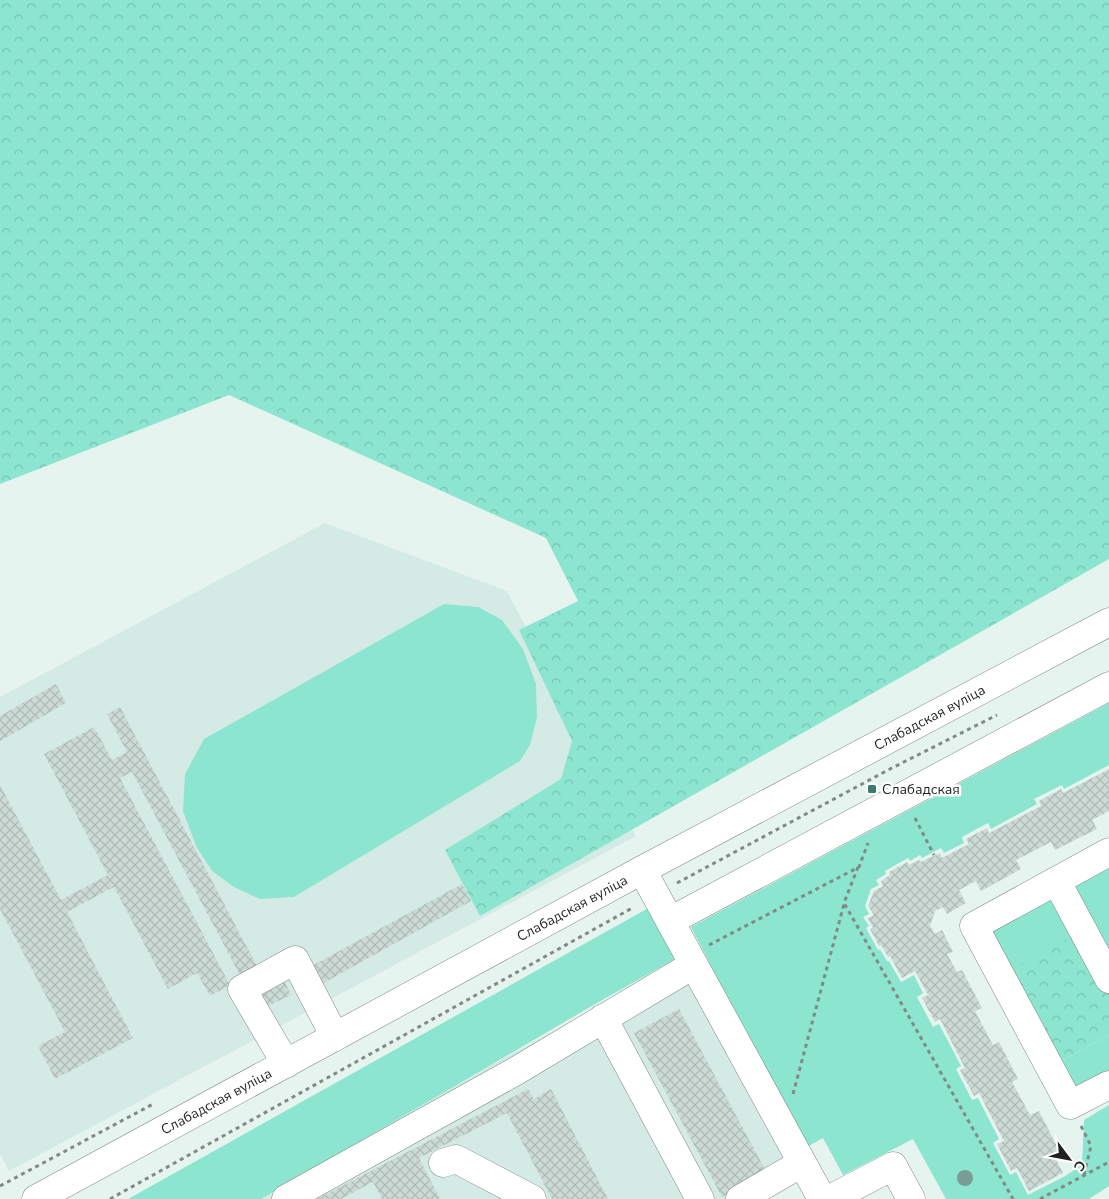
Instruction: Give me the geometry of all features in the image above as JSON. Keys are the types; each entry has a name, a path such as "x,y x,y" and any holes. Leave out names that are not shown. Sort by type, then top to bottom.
{"street":[{"name":"Слабадская вуліца","path":"36,1199 642,870 1109,622"},
{"path":"670,921 1109,686"},
{"path":"1109,852 974,926 1070,1105 1109,1085"},
{"path":"642,870 822,1199"},
{"path":"1056,882 1105,962"},
{"path":"286,1064 242,988 295,960 335,1037"},
{"path":"286,1199 516,1071 603,1018 691,960"},
{"path":"603,1018 700,1199"},
{"path":"444,1163 456,1159 532,1199"},
{"path":"740,1199 802,1163"},
{"path":"830,1199 893,1166 911,1199"}],"path":[{"path":"674,884 890,769 1004,712"},
{"path":"907,820 914,816 934,855"},
{"path":"784,1130 844,903 869,840"},
{"path":"691,960 858,867"},
{"path":"844,903 1012,1199"},
{"path":"110,1199 637,905"},
{"path":"1070,1105 1091,1146 1084,1175"},
{"path":"1040,1199 1109,1162"}],"shaded area":[{"path":"325,523 507,591 636,836 9,1171 0,1154 0,697"},
{"path":"678,963 798,1180 769,1199 223,1199 423,1102"}],"green space":[{"path":"0,0 1109,0 1109,559 480,916 445,850 561,779 572,741 519,630 578,601 546,538 229,395 0,484"},
{"path":"444,604 478,607 502,620 523,649 536,684 537,717 530,745 520,761 294,897 260,899 234,887 212,871 196,846 183,811 185,774 204,739"},
{"path":"1109,703 1109,765 1064,789 1062,785 1034,799 1037,804 991,829 988,823 962,837 964,843 944,853 941,848 922,858 920,855 910,861 908,858 885,871 886,874 876,880 879,885 871,889 865,906 869,914 863,917 869,926 866,928 878,950 880,949 887,961 889,961 901,982 914,975 923,993 917,997 933,1027 939,1024 961,1066 956,1069 972,1100 978,1098 999,1139 993,1143 1010,1175 1016,1172 1028,1195 1082,1165 1084,1120 1109,1105 1109,1186 1089,1199 946,1199 913,1139 843,1175 823,1138 805,1148 691,927"},
{"path":"1109,852 1109,949 1097,956 1000,974 974,926"},
{"path":"652,906 680,956 261,1199 128,1199"},
{"path":"1083,931 1109,979 1109,1035 1050,1067 1000,974"},
{"path":"1109,1035 1109,1085 1070,1105 1050,1067"}],"building":[{"path":"56,684 66,703 0,741 0,716"},
{"path":"120,707 258,968 241,977 132,772 120,778 230,985 210,996 197,973 168,989 114,887 67,912 133,1038 55,1079 38,1046 65,1032 0,909 0,785 61,900 108,875 44,754 94,727 112,760 127,752 107,714"},
{"path":"1109,769 1109,811 1092,820 1097,829 1055,850 1051,842 1016,860 1021,869 981,891 976,881 959,890 966,903 947,914 943,907 935,911 930,926 935,934 942,930 953,952 947,954 957,972 962,970 982,1008 975,1011 993,1045 999,1042 1018,1079 1012,1082 1030,1115 1039,1111 1061,1154 1055,1157 1063,1173 1029,1191 1017,1168 1011,1171 997,1144 1004,1141 979,1093 974,1096 960,1070 965,1068 940,1019 935,1022 922,998 928,995 915,971 902,978 890,956 888,957 881,945 879,946 870,929 873,928 868,918 874,915 868,906 874,891 883,886 881,881 890,875 889,872 907,862 909,865 919,860 921,862 940,853 942,858 969,844 966,839 987,828 989,833 1041,806 1039,801 1061,789 1063,793"},
{"path":"462,884 471,901 320,985 310,967"},
{"path":"283,978 291,995 268,1006 260,990"},
{"path":"679,1009 767,1173 722,1197 634,1033"},
{"path":"528,1089 534,1099 551,1089 608,1199 552,1199 507,1113 419,1158 440,1199 382,1199 373,1182 341,1199 317,1199"}],"place":[{"name":"Слабадская","path":"872,789"}]}
